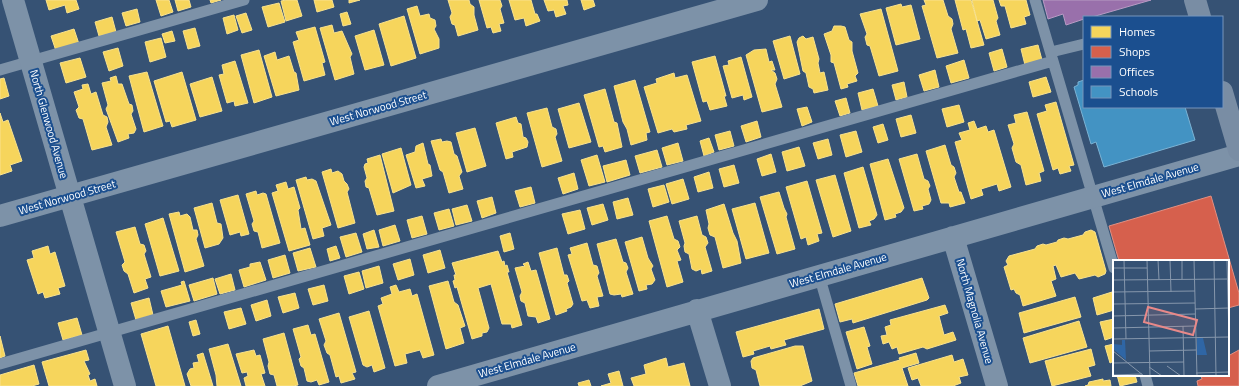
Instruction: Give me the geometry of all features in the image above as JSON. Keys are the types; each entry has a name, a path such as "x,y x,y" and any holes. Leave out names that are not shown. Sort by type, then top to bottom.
{"main road":[{"path":"1195,0 1200,16"},
{"path":"1223,95 1239,150"}],"street":[{"name":"North Glenwood Avenue","path":"13,0 125,386"},
{"name":"West Norwood Street","path":"0,216 757,0"},
{"name":"West Elmdale Avenue","path":"438,386 697,310 1239,155"},
{"name":"North Magnolia Avenue","path":"953,237 997,386"},
{"path":"697,310 720,386"}],"lane":[{"path":"0,70 244,0"},
{"path":"1035,0 1113,265"},
{"path":"0,364 1052,57 1083,44"},
{"path":"819,275 851,386"},
{"path":"1145,376 1148,386"}],"building: Homes":[{"path":"46,0 76,0 79,9 67,13 65,5 49,10"},
{"path":"156,0 169,0 173,12 161,16"},
{"path":"175,0 189,0 191,7 178,11"},
{"path":"210,0 221,0 211,3"},
{"path":"297,0 302,16 286,21 281,1"},
{"path":"314,0 332,0 334,7 317,12"},
{"path":"349,0 360,0 349,3"},
{"path":"448,0 469,0 470,4 474,7 474,15 478,30 458,36 455,25 452,24 450,17 452,13"},
{"path":"479,0 500,0 502,6 500,9 504,23 499,24 501,31 493,33 491,27 487,28"},
{"path":"509,0 531,0 535,14 537,14 540,21 526,26 524,18 515,20"},
{"path":"544,0 567,0 568,5 563,6 566,14 556,17 554,10 548,11"},
{"path":"581,0 593,0 595,6 584,10"},
{"path":"924,0 943,0 948,16 952,19 953,24 951,29 958,53 937,58 922,6 926,5"},
{"path":"955,0 971,0 984,45 971,48 966,29 963,30"},
{"path":"972,0 993,0 998,18 996,21 1000,35 986,39 980,20 977,21"},
{"path":"999,0 1026,0 1030,15 1024,17 1026,24 1011,28 1005,6 1001,6"},
{"path":"279,3 285,22 268,27 262,7"},
{"path":"901,4 902,7 911,5 920,39 896,45 886,8"},
{"path":"417,6 420,16 429,14 430,18 435,20 436,26 434,29 439,39 439,48 420,54 407,9"},
{"path":"137,9 140,22 126,26 122,13"},
{"path":"881,9 898,71 879,76 870,46 867,45 865,37 867,34 860,14"},
{"path":"347,12 351,24 343,26 340,14"},
{"path":"246,13 252,30 242,33 236,16"},
{"path":"234,15 238,30 227,34 223,18"},
{"path":"404,16 416,58 391,66 379,24"},
{"path":"112,17 116,32 99,36 95,22"},
{"path":"332,25 334,33 342,31 352,54 350,57 354,74 335,80 320,28"},
{"path":"834,26 845,27 849,40 852,42 852,51 858,73 855,76 857,81 847,84 848,87 841,89 834,63 831,62 831,55 824,34 832,31"},
{"path":"315,27 325,62 322,63 325,75 304,81 293,42 299,40 296,32"},
{"path":"195,28 200,46 188,49 183,31"},
{"path":"74,29 79,44 56,51 51,36"},
{"path":"374,30 384,65 365,70 355,36"},
{"path":"172,31 175,41 165,43 162,34"},
{"path":"790,36 800,74 784,79 773,41"},
{"path":"803,36 806,39 813,37 819,59 818,63 820,73 824,72 828,90 814,93 813,89 809,87 806,73 803,71 797,42 799,38"},
{"path":"161,38 166,57 150,62 145,42"},
{"path":"1038,45 1042,60 1025,65 1021,49"},
{"path":"118,48 123,66 109,71 103,52"},
{"path":"766,49 769,62 772,61 775,70 771,70 775,73 777,79 775,84 782,107 762,112 746,55 754,50"},
{"path":"1002,49 1007,67 994,71 989,53"},
{"path":"259,50 272,97 254,103 241,55"},
{"path":"275,52 277,60 289,56 294,72 296,73 299,90 276,96 264,56"},
{"path":"715,56 726,96 724,96 727,106 710,110 707,101 703,102 692,62"},
{"path":"741,57 752,97 744,100 743,95 732,98 723,66 729,65 728,61"},
{"path":"80,58 86,77 66,83 60,63"},
{"path":"964,60 969,78 951,83 946,66"},
{"path":"235,61 248,103 235,106 234,101 227,103 219,75 224,74 222,65"},
{"path":"935,70 939,87 924,91 919,75"},
{"path":"147,72 163,126 144,132 129,76"},
{"path":"182,72 196,120 172,127 170,121 166,122 154,81"},
{"path":"674,73 675,78 687,75 701,121 686,125 687,129 674,132 672,129 658,133 644,87 657,83 656,79"},
{"path":"116,76 118,84 122,84 129,104 132,105 133,111 131,114 136,129 134,133 128,134 129,138 118,142 106,109 108,105 102,83 111,81 110,78"},
{"path":"212,77 222,111 200,117 190,84"},
{"path":"1046,77 1051,92 1033,97 1029,82"},
{"path":"4,78 9,96 0,99 0,79"},
{"path":"635,80 650,132 646,133 647,140 631,145 627,129 623,122 614,86"},
{"path":"904,82 907,97 896,100 892,85"},
{"path":"88,84 91,94 96,92 103,115 107,117 108,122 106,127 112,145 92,150 83,119 79,118 76,110 79,107 74,92 83,89 82,85"},
{"path":"605,89 614,122 617,123 622,147 605,152 603,146 599,147 584,95"},
{"path":"873,89 878,106 862,110 858,93"},
{"path":"846,98 850,113 840,116 835,101"},
{"path":"1056,102 1074,165 1069,166 1071,171 1060,174 1058,168 1053,170 1037,114 1047,111 1045,105"},
{"path":"579,103 591,142 569,148 558,109"},
{"path":"959,105 964,122 947,127 942,109"},
{"path":"807,107 812,122 802,126 797,109"},
{"path":"547,108 552,127 556,129 557,134 555,137 562,161 542,167 527,113"},
{"path":"1027,112 1044,171 1039,173 1041,181 1026,185 1021,165 1016,162 1012,148 1014,144 1008,125 1016,123 1014,115"},
{"path":"0,113 3,122 8,120 22,161 10,165 12,171 0,175"},
{"path":"911,115 916,133 901,137 896,119"},
{"path":"516,117 518,123 521,124 523,137 526,138 528,142 527,147 512,152 513,157 506,159 496,123"},
{"path":"757,121 761,137 746,142 741,126"},
{"path":"974,121 977,129 986,126 988,132 994,130 1011,187 999,191 997,184 981,189 983,195 971,199 955,142 962,140 959,133 970,130 968,123"},
{"path":"883,124 888,140 878,143 873,127"},
{"path":"475,128 486,166 467,172 456,133"},
{"path":"730,131 734,146 719,150 715,135"},
{"path":"856,131 862,152 846,157 840,135"},
{"path":"709,138 714,152 704,156 700,141"},
{"path":"441,139 442,142 451,142 454,154 457,156 462,172 459,176 463,189 449,193 431,141"},
{"path":"828,139 832,155 818,159 813,143"},
{"path":"423,143 432,176 422,179 425,186 416,188 406,155 415,152 416,146"},
{"path":"678,143 683,161 667,165 662,148"},
{"path":"945,145 951,165 954,167 956,173 954,177 959,192 961,192 965,203 950,207 949,203 941,203 926,151"},
{"path":"799,147 805,166 787,171 782,152"},
{"path":"401,148 411,185 393,193 382,154"},
{"path":"657,150 662,167 640,173 635,156"},
{"path":"771,154 776,172 762,176 757,159"},
{"path":"917,154 924,179 928,181 930,186 928,189 931,200 929,204 922,206 923,209 914,211 899,159"},
{"path":"380,155 394,211 377,215 369,188 366,187 365,181 367,178 364,167 365,164 368,163 367,159"},
{"path":"597,155 605,182 589,186 581,160"},
{"path":"888,159 904,208 901,212 895,214 896,217 885,220 870,164"},
{"path":"626,160 630,175 607,182 603,166"},
{"path":"734,165 739,183 724,187 719,169"},
{"path":"863,167 877,215 874,219 869,221 871,225 859,228 844,173"},
{"path":"331,169 332,173 338,171 342,174 344,181 347,184 349,189 347,192 355,223 338,228 322,172"},
{"path":"709,172 713,188 698,192 694,177"},
{"path":"574,173 578,189 563,194 558,178"},
{"path":"835,175 851,231 833,237 816,180"},
{"path":"306,177 307,180 312,179 316,181 331,225 322,228 324,236 313,239 296,180"},
{"path":"683,179 689,199 672,204 666,184"},
{"path":"807,181 822,233 817,234 819,241 808,245 806,237 801,239 786,187"},
{"path":"286,182 288,189 294,187 300,208 298,210 301,229 305,228 310,245 289,251 272,193 278,191 276,185"},
{"path":"664,185 669,202 653,207 648,189"},
{"path":"531,187 535,203 520,207 515,191"},
{"path":"256,191 257,195 263,193 266,194 280,243 262,248 258,232 254,231 252,224 254,221 246,194"},
{"path":"779,192 787,214 786,217 795,249 777,254 760,197"},
{"path":"238,195 249,234 241,236 240,232 230,235 220,200"},
{"path":"492,197 496,213 482,218 477,201"},
{"path":"628,198 633,215 617,219 613,202"},
{"path":"212,203 217,223 221,224 223,238 219,244 205,248 194,208"},
{"path":"755,203 769,253 746,259 732,209"},
{"path":"603,204 608,220 592,225 587,208"},
{"path":"724,204 737,241 741,263 723,268 715,237 710,235 706,210"},
{"path":"467,205 472,221 456,225 452,209"},
{"path":"449,209 454,226 439,230 434,213"},
{"path":"580,210 585,229 568,234 562,214"},
{"path":"179,212 180,216 187,214 190,217 193,230 197,230 198,235 196,239 204,266 185,272 169,214"},
{"path":"422,216 427,234 412,238 407,220"},
{"path":"667,216 674,239 678,241 680,247 677,250 681,260 677,261 683,282 667,287 649,221"},
{"path":"697,216 702,235 706,237 708,243 705,247 712,271 702,274 701,269 696,271 692,269 689,254 685,252 685,243 679,221"},
{"path":"163,218 179,271 160,276 145,224"},
{"path":"395,225 400,241 383,246 379,230"},
{"path":"135,227 140,244 144,245 146,251 144,254 151,277 145,279 148,288 134,293 128,274 124,271 122,265 125,262 116,232"},
{"path":"374,230 379,247 367,249 363,234"},
{"path":"1091,230 1095,232 1106,271 1105,274 1098,277 1095,275 1079,279 1075,273 1061,277 1056,265 1053,266 1056,279 1051,281 1056,296 1023,306 1020,295 1016,293 1014,289 1011,290 1004,267 1008,265 1006,261 1009,256 1035,249 1037,246 1043,244 1046,245 1057,242 1058,240 1064,238 1068,239 1083,235 1085,232"},
{"path":"356,233 362,252 346,257 340,237"},
{"path":"510,233 514,249 504,252 500,236"},
{"path":"642,237 648,258 653,266 651,269 655,280 652,284 646,285 647,289 639,291 625,242"},
{"path":"616,239 623,262 626,263 628,268 626,272 633,294 622,297 621,294 610,294 597,244"},
{"path":"587,243 593,265 597,266 599,273 597,276 603,296 597,297 599,306 590,308 587,300 582,301 568,255 572,254 570,248"},
{"path":"48,246 50,254 55,252 65,286 58,288 60,294 45,298 43,292 38,294 27,260 34,258 32,251"},
{"path":"336,246 340,258 330,261 327,249"},
{"path":"310,248 316,267 298,271 293,253"},
{"path":"557,248 564,275 567,275 569,281 567,283 573,304 571,307 566,309 567,311 556,315 539,253"},
{"path":"440,250 445,268 428,273 423,255"},
{"path":"498,251 502,262 504,261 505,266 507,265 509,272 507,272 522,325 512,328 511,324 502,324 491,284 478,288 489,328 487,332 482,333 482,336 472,339 457,287 455,288 453,281 455,280 454,275 456,275 452,263"},
{"path":"285,255 290,273 273,278 268,260"},
{"path":"410,259 414,275 398,280 393,264"},
{"path":"260,262 266,280 244,287 239,270 250,267 250,264"},
{"path":"528,262 531,271 536,270 550,319 538,323 536,317 528,316 525,303 521,301 520,296 522,292 515,268 525,266 523,264"},
{"path":"379,266 383,283 366,288 362,271"},
{"path":"359,272 364,289 349,294 344,276"},
{"path":"231,274 235,290 220,294 215,279"},
{"path":"213,278 217,294 194,301 189,285"},
{"path":"922,278 929,298 927,300 853,323 852,319 840,322 835,304"},
{"path":"184,281 190,301 166,307 161,291 182,285 181,282"},
{"path":"448,281 454,302 458,305 465,326 460,328 464,343 446,349 429,286"},
{"path":"324,285 328,301 313,305 308,289"},
{"path":"396,285 399,292 410,289 412,296 417,294 434,355 423,358 420,350 405,354 407,363 395,366 378,306 383,304 381,298 392,294 390,287"},
{"path":"1112,292 1113,310 1097,315 1093,298"},
{"path":"295,293 299,308 283,313 278,297"},
{"path":"1075,297 1081,317 1024,333 1019,313"},
{"path":"149,298 153,315 136,320 131,303"},
{"path":"267,300 271,316 256,321 251,305"},
{"path":"945,305 948,313 939,316 944,335 953,332 956,340 927,349 923,347 899,354 897,347 892,349 889,342 883,344 881,336 887,335 885,327 891,325 890,320"},
{"path":"241,308 246,324 229,329 224,312"},
{"path":"819,309 824,329 784,340 786,345 771,349 770,346 753,351 754,354 743,357 736,332"},
{"path":"369,311 385,368 374,372 372,365 367,367 363,365 349,317"},
{"path":"339,313 356,372 352,373 355,379 341,383 339,376 336,377 330,355 327,353 324,345 326,341 319,319"},
{"path":"77,318 82,335 63,340 58,323"},
{"path":"1113,319 1113,337 1105,340 1100,322"},
{"path":"196,320 200,334 193,336 189,322"},
{"path":"1079,321 1087,347 1030,363 1023,338"},
{"path":"308,325 311,335 315,334 329,382 319,385 317,380 311,382 307,381 304,368 301,366 299,359 301,357 293,329"},
{"path":"168,326 185,386 156,386 141,334"},
{"path":"864,327 870,346 867,347 872,364 857,369 846,332"},
{"path":"284,333 298,385 277,386 274,375 270,374 268,366 269,362 263,339"},
{"path":"0,336 5,356 0,358"},
{"path":"228,344 241,386 217,386 216,375 209,349"},
{"path":"1113,344 1113,362 1110,363 1105,346"},
{"path":"795,346 803,346 812,381 800,386 760,386 756,370 752,368 751,361 753,358"},
{"path":"1091,349 1095,365 1088,367 1091,376 1052,386 1045,361"},
{"path":"86,350 89,360 84,361 90,374 88,375 90,381 95,379 97,386 49,386 42,362"},
{"path":"254,350 256,356 260,355 265,373 261,374 265,386 246,386 244,378 248,376 247,372 242,373 236,354"},
{"path":"203,353 213,386 191,386 187,374 190,369 194,368 193,363 199,362 197,355"},
{"path":"916,353 919,363 902,368 908,386 858,386 854,373 900,360 899,358"},
{"path":"952,355 954,362 963,359 968,375 959,377 961,383 953,386 921,386 918,378 912,380 908,368"},
{"path":"666,358 668,367 684,363 690,386 634,386 631,378 646,374 644,365"},
{"path":"34,365 39,384 32,386 0,386 0,375"},
{"path":"619,371 623,386 601,386 611,383 608,374"},
{"path":"1117,376 1135,376 1137,382 1120,386"},
{"path":"1103,379 1103,381 1110,380 1111,386 1085,386 1088,385 1089,382"},
{"path":"589,380 591,386 579,386 578,383"}],"building: Shops":[{"path":"1211,196 1239,293 1239,305 1229,308 1229,260 1119,260 1109,226"},
{"path":"1239,350 1239,386 1198,386 1197,381 1202,379 1201,376 1229,376 1229,355"}],"building: Offices":[{"path":"1043,0 1151,0 1095,16 1083,16 1083,19 1066,25 1063,14 1048,19"}],"building: Schools":[{"path":"1083,80 1083,108 1185,108 1195,140 1104,167 1096,142 1091,144 1074,87 1078,85 1078,82"}]}
